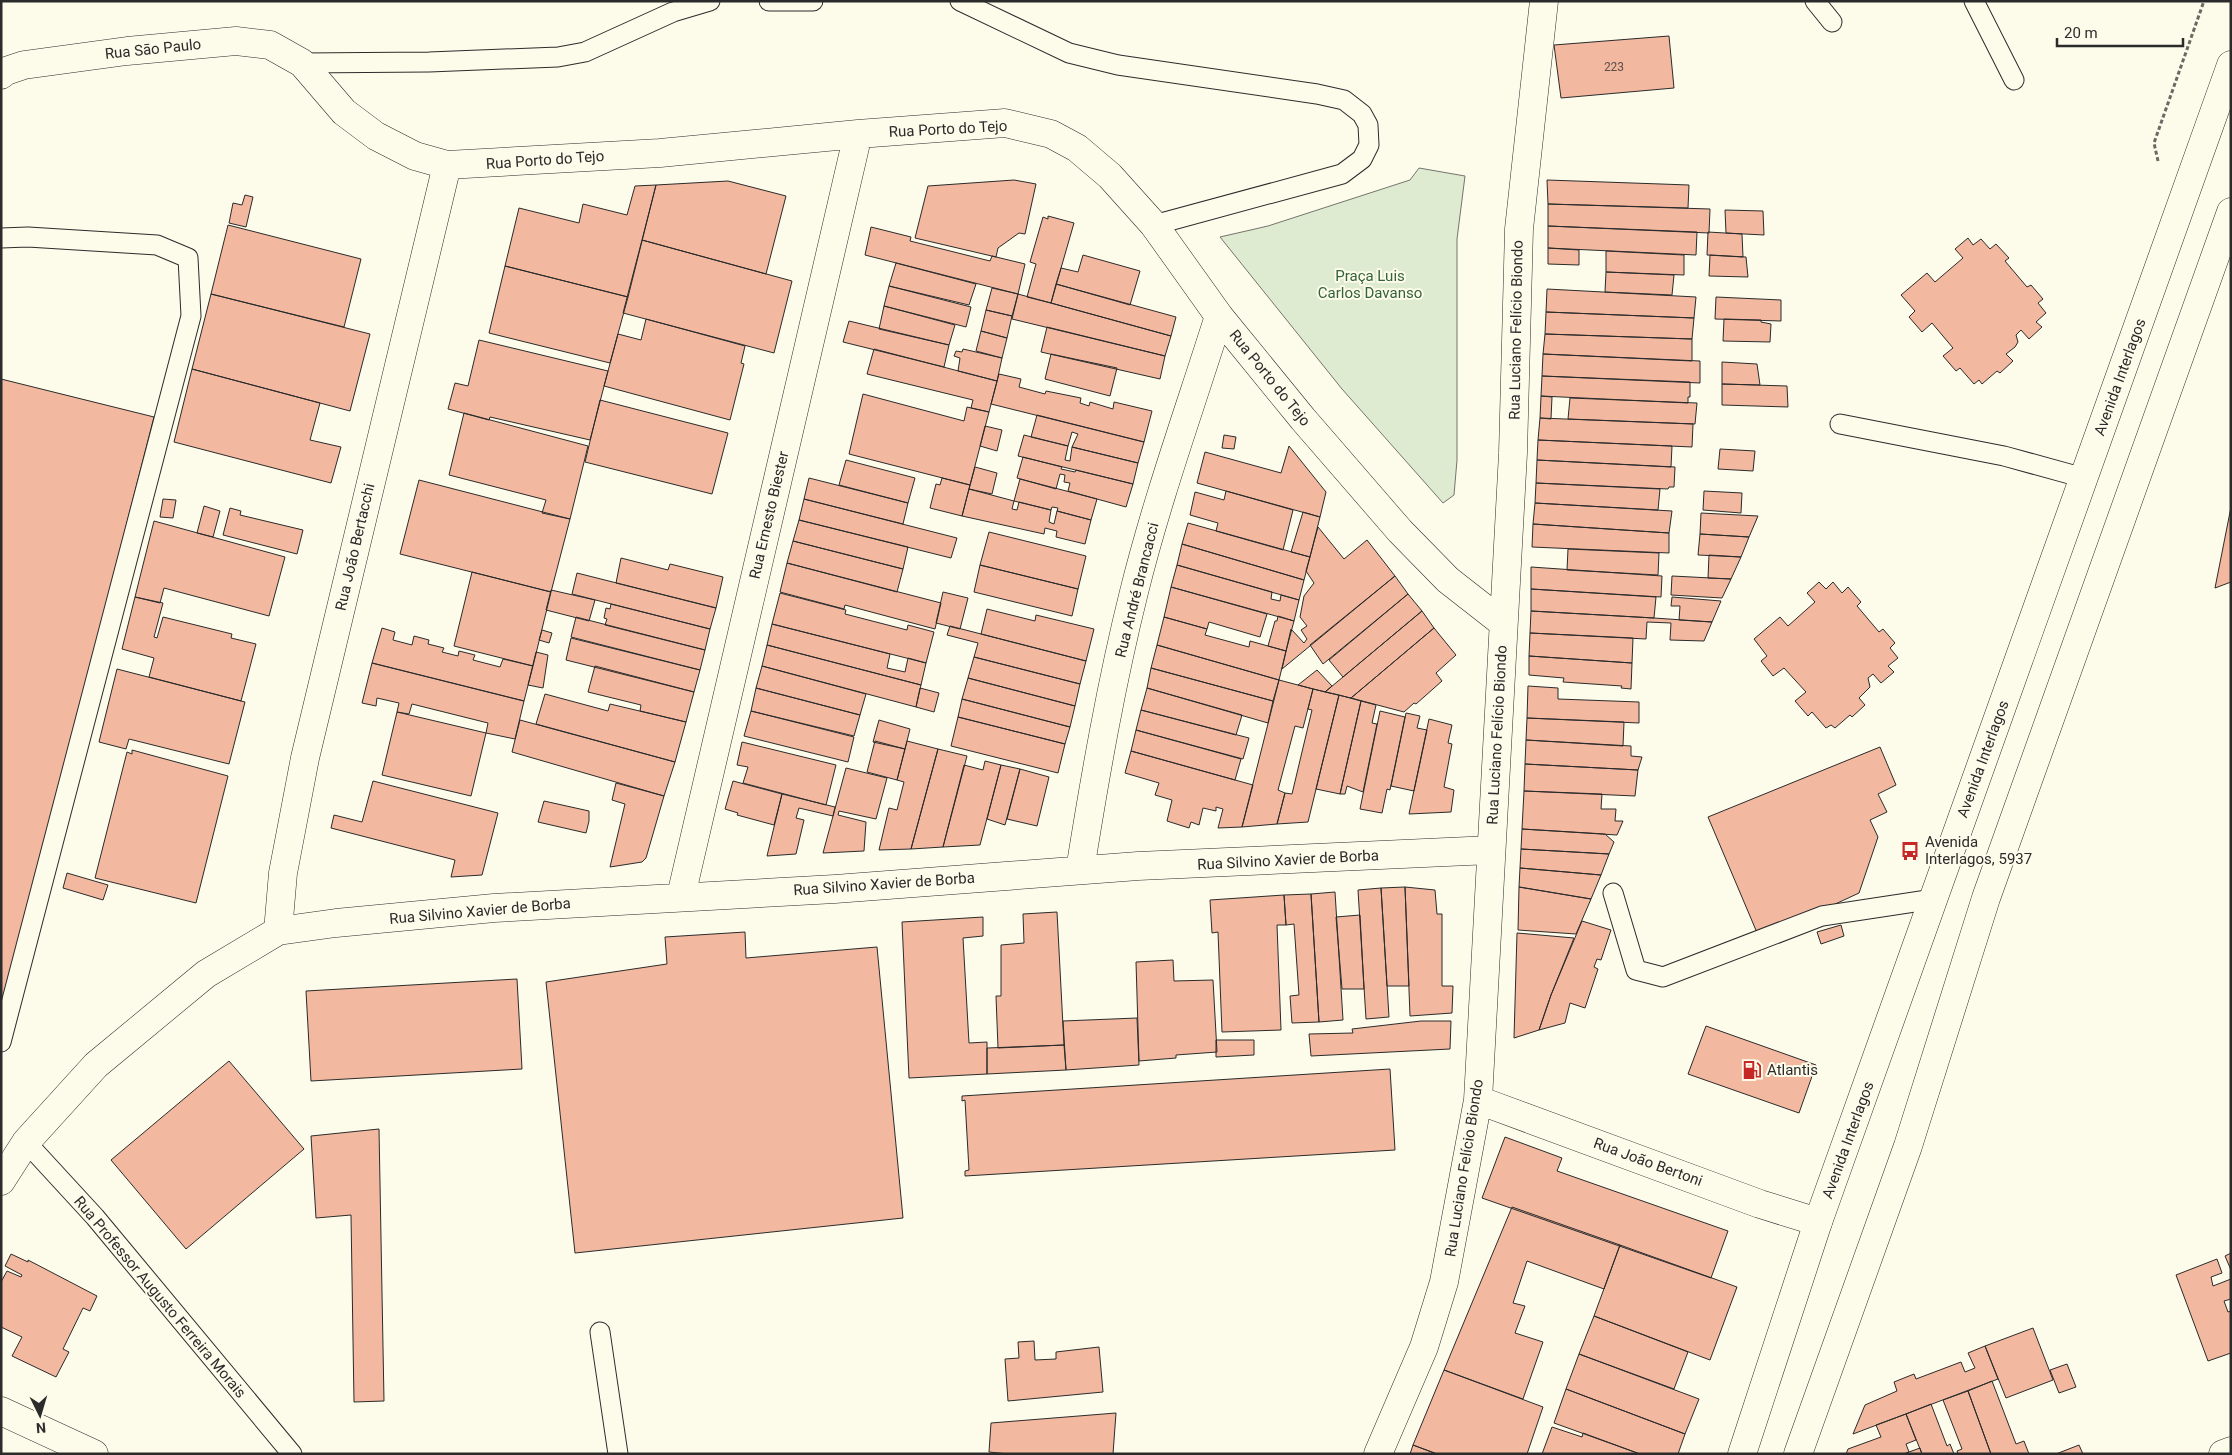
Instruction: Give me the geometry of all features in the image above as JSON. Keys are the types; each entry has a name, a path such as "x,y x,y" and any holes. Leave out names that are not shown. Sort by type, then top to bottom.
{"street":[{"name":"Rua Luciano Felício Biondo","path":"1378,1454 1424,1347 1444,1282 1478,1100 1513,453 1518,229 1544,1"},
{"name":"Rua Sāo Paulo","path":"1,75 6,71 24,65 127,51 236,41 270,45 302,63"},
{"name":"Rua Porto do Tejo","path":"302,63 344,112 376,136 416,156 447,165 660,153 858,134 1005,123 1051,134 1077,148 1110,176 1154,225 1219,316 1303,419 1400,531 1448,580 1503,623"},
{"name":"Avenida Interlagos","path":"1742,1454 1818,1222 2230,72"},
{"name":"Rua Ernesto Biester","path":"681,896 858,134"},
{"name":"Rua João Bertacchi","path":"278,931 283,873 305,758 447,165"},
{"path":"1798,1454 1908,1146 1986,898 2231,212"},
{"name":"Rua André Brancacci","path":"1080,870 1099,747 1134,590 1169,472 1219,316"},
{"name":"Rua Silvino Xavier de Borba","path":"278,931 336,923 484,909 681,896 845,888 1080,870 1491,850"},
{"path":"1,1181 26,1142 96,1065 206,974 278,931"},
{"name":"Rua João Bertoni","path":"1478,1100 1760,1204 1818,1222"},
{"path":"1,1411 94,1454"},
{"path":"2223,1454 2231,1451"}],"lane":[{"path":"302,63 429,62 558,57 585,52 673,12 710,1"},
{"path":"769,1 813,1"},
{"path":"960,1 1069,53 1118,65 1169,74 1316,94 1344,100 1362,114 1368,125 1369,145 1362,159 1342,174 1154,225"},
{"path":"1815,1 1832,22"},
{"path":"1974,1 2014,80"},
{"path":"1,238 28,237 157,245 188,258 191,316 1,1042"},
{"path":"1840,424 2004,456 2084,478"},
{"path":"1613,893 1636,970 1663,977 1822,916 1934,899"},
{"name":"Rua Professor Augusto Ferreira Morais","path":"26,1142 95,1216 177,1318 292,1454"},
{"path":"600,1332 618,1454"}],"path":[{"path":"2186,192 2162,170 2155,156 2154,143 2204,1"}],"green space":[{"name":"Praça Luis Carlos Davanso","path":"1419,168 1465,176 1457,239 1457,460 1454,495 1443,503 1342,389 1220,237 1268,226 1410,180"}],"building":[{"path":"1669,36 1674,88 1561,98 1554,45"},
{"path":"1014,180 1036,184 1025,234 1019,233 998,248 996,257 915,238 928,186"},
{"path":"1547,180 1689,185 1688,208 1548,204"},
{"path":"728,181 786,196 766,274 642,240 656,185"},
{"path":"656,185 628,297 505,266 519,208 579,223 583,204 627,215 635,186"},
{"path":"245,195 253,197 246,227 229,223 233,203 242,205"},
{"path":"1548,204 1710,209 1709,233 1548,226"},
{"path":"1725,210 1763,211 1764,235 1726,233"},
{"path":"1048,216 1074,223 1051,303 1027,297 1036,264 1030,262 1043,217 1048,219"},
{"path":"228,225 361,259 344,327 211,294"},
{"path":"1548,226 1697,232 1696,255 1548,248"},
{"path":"871,227 911,237 910,241 990,261 992,256 1025,264 1018,294 865,255"},
{"path":"1708,232 1742,234 1743,257 1707,255"},
{"path":"1968,238 1973,245 1981,239 1990,249 1996,244 2009,258 2005,261 2027,287 2031,285 2043,299 2038,303 2046,313 2036,322 2042,327 2029,339 2021,330 2016,335 2018,342 2006,354 2013,361 2000,373 1997,371 1982,384 1979,380 1974,384 1960,368 1956,371 1943,356 1953,348 1932,323 1922,332 1909,317 1915,311 1901,295 1927,273 1935,282 1963,258 1955,249"},
{"path":"642,240 792,281 774,353 623,313"},
{"path":"1548,248 1579,250 1579,265 1548,264"},
{"path":"1606,251 1684,255 1684,275 1606,272"},
{"path":"1083,255 1140,271 1130,305 1056,284 1061,268 1078,272"},
{"path":"1710,255 1746,257 1748,277 1709,276"},
{"path":"896,263 976,284 969,305 889,286"},
{"path":"505,266 628,297 610,363 489,333"},
{"path":"1606,272 1674,275 1672,295 1605,292"},
{"path":"1056,284 1176,317 1171,336 1051,303"},
{"path":"889,286 971,307 966,327 884,306"},
{"path":"992,288 1018,294 1012,316 986,310"},
{"path":"1547,289 1696,297 1694,318 1546,312"},
{"path":"211,294 370,334 350,411 192,369"},
{"path":"1018,294 1171,336 1165,356 1012,319"},
{"path":"1716,297 1781,300 1781,321 1715,319"},
{"path":"884,306 955,325 949,345 879,329"},
{"path":"986,310 1012,316 1007,338 981,331"},
{"path":"1546,312 1694,318 1692,339 1545,334"},
{"path":"646,319 745,346 741,363 744,364 730,420 604,386 618,334 641,340"},
{"path":"1724,319 1761,320 1761,322 1771,324 1770,342 1723,341"},
{"path":"849,321 949,345 944,367 843,342"},
{"path":"1047,327 1165,356 1160,379 1041,352"},
{"path":"981,331 1007,338 1002,358 976,351"},
{"path":"1545,334 1692,339 1692,361 1543,354"},
{"path":"479,340 608,371 590,440 490,417 489,420 448,409 455,383 468,386"},
{"path":"874,349 997,381 989,412 971,408 973,400 867,374"},
{"path":"963,349 1002,358 997,381 958,371 960,358 954,356 956,351 962,352"},
{"path":"1051,354 1117,368 1110,396 1045,379"},
{"path":"1543,354 1700,361 1700,383 1542,376"},
{"path":"1722,362 1757,364 1760,385 1722,384"},
{"path":"192,369 320,403 310,440 341,447 331,483 174,442"},
{"path":"999,374 1021,379 1019,387 1045,394 1046,391 1081,398 1080,403 1089,406 1090,402 1113,409 1114,402 1152,411 1144,442 991,404"},
{"path":"1542,376 1690,382 1690,397 1688,397 1688,403 1541,396"},
{"path":"1,379 154,417 1,1016"},
{"path":"1722,384 1787,386 1788,407 1722,405"},
{"path":"863,394 964,421 967,407 989,412 970,485 849,454"},
{"path":"1541,396 1552,397 1551,419 1540,418"},
{"path":"1570,398 1697,403 1695,424 1568,419"},
{"path":"600,400 728,433 712,494 585,462"},
{"path":"464,413 588,446 570,519 542,513 546,500 449,475"},
{"path":"1037,415 1144,442 1138,463 1072,447 1078,434 1072,432 1068,446 1031,437"},
{"path":"1540,418 1693,424 1692,447 1538,440"},
{"path":"985,426 1002,430 997,451 980,446"},
{"path":"1024,435 1068,446 1065,460 1070,461 1072,447 1138,463 1133,484 1018,456"},
{"path":"1224,435 1236,437 1234,449 1222,448"},
{"path":"1538,440 1672,446 1671,467 1537,460"},
{"path":"1289,446 1326,492 1320,517 1197,483 1205,452 1281,473"},
{"path":"1720,449 1755,451 1753,471 1718,469"},
{"path":"1023,457 1062,467 1061,469 1075,472 1076,470 1133,484 1126,507 1068,491 1070,483 1064,482 1065,475 1060,474 1056,489 1017,478"},
{"path":"846,460 915,478 908,503 839,485"},
{"path":"1537,460 1675,467 1674,487 1669,487 1668,489 1536,483"},
{"path":"975,467 997,473 992,494 969,489"},
{"path":"809,478 908,503 903,524 804,499"},
{"path":"942,478 970,485 962,516 930,508 936,484 940,485"},
{"path":"1020,479 1097,499 1091,520 1057,511 1058,508 1052,507 1051,510 1014,501"},
{"path":"419,480 570,519 551,592 400,554"},
{"path":"1536,483 1660,489 1658,510 1535,503"},
{"path":"969,489 1014,501 1012,509 1017,510 1019,502 1051,510 1049,522 1054,524 1057,511 1091,520 1085,544 1056,537 1057,531 1045,528 1044,534 962,516"},
{"path":"1226,491 1293,510 1283,550 1216,531 1218,523 1190,515 1195,492 1224,500"},
{"path":"1704,491 1742,493 1741,513 1703,510"},
{"path":"163,499 176,500 173,518 160,517"},
{"path":"804,499 957,538 951,558 799,520"},
{"path":"1535,503 1672,511 1669,533 1533,524"},
{"path":"204,506 220,511 213,537 197,533"},
{"path":"2231,507 2231,582 2215,588"},
{"path":"230,508 241,511 240,515 303,530 297,554 223,535"},
{"path":"1303,512 1320,517 1310,557 1291,552"},
{"path":"1701,513 1758,516 1749,537 1700,534"},
{"path":"799,520 908,547 903,569 793,541"},
{"path":"154,521 285,557 269,616 164,588 160,603 135,597"},
{"path":"1188,523 1310,557 1304,580 1182,544"},
{"path":"1533,524 1669,533 1669,553 1532,547"},
{"path":"1318,527 1344,559 1367,540 1395,576 1282,669 1291,629 1304,643 1307,639 1301,630 1307,626 1300,617 1304,596 1314,583 1306,571"},
{"path":"989,532 1086,556 1078,589 980,565"},
{"path":"1700,534 1749,537 1741,557 1698,555"},
{"path":"793,541 903,569 897,592 787,563"},
{"path":"1182,544 1304,580 1299,600 1177,565"},
{"path":"1568,549 1659,553 1658,575 1567,570"},
{"path":"1709,555 1741,557 1731,579 1708,578"},
{"path":"621,558 668,570 670,564 723,577 716,608 616,583"},
{"path":"787,563 941,603 935,629 845,605 844,609 780,592"},
{"path":"980,565 1078,589 1072,616 974,592"},
{"path":"1177,565 1272,592 1271,599 1280,601 1281,595 1299,600 1294,621 1171,587"},
{"path":"1531,567 1662,576 1661,597 1531,589"},
{"path":"472,572 551,592 533,666 454,646"},
{"path":"577,573 716,608 710,629 572,594"},
{"path":"1395,576 1408,594 1323,664 1310,645"},
{"path":"1672,576 1731,579 1722,598 1671,595"},
{"path":"1819,582 1826,589 1833,582 1842,593 1848,587 1861,602 1857,606 1879,632 1883,629 1895,643 1890,648 1898,658 1888,666 1894,672 1881,683 1873,674 1868,678 1870,687 1859,698 1865,705 1852,717 1850,715 1835,728 1831,725 1826,728 1812,712 1808,716 1795,701 1806,692 1784,668 1773,676 1761,661 1767,656 1754,639 1780,617 1788,626 1815,602 1807,593"},
{"path":"1171,587 1267,614 1260,637 1209,622 1207,629 1164,617"},
{"path":"1531,589 1656,597 1654,618 1531,611"},
{"path":"551,590 595,600 589,621 546,610"},
{"path":"943,592 968,598 960,629 936,623"},
{"path":"780,593 846,610 845,614 907,630 908,625 934,632 926,663 772,624"},
{"path":"1408,594 1422,611 1343,677 1329,660"},
{"path":"135,597 163,603 154,637 157,638 163,617 232,634 231,638 256,644 241,701 149,677 154,658 122,649"},
{"path":"1672,597 1721,601 1712,622 1679,620 1680,606 1671,606"},
{"path":"611,604 710,629 705,650 605,625 607,619 604,618 606,608 610,609"},
{"path":"987,609 1035,621 1036,615 1094,629 1086,661 981,634"},
{"path":"1422,611 1434,628 1351,698 1325,692"},
{"path":"1531,611 1712,622 1704,641 1670,640 1671,623 1647,622 1646,639 1530,633"},
{"path":"1278,616 1294,621 1286,651 1268,646"},
{"path":"576,617 705,650 700,670 571,637"},
{"path":"1164,617 1207,629 1205,635 1249,647 1250,641 1286,651 1279,680 1157,645"},
{"path":"772,624 890,654 887,668 905,672 908,658 926,663 921,685 767,645"},
{"path":"950,626 1086,661 1080,684 974,657 978,643 947,635"},
{"path":"382,628 395,632 393,640 412,645 414,636 429,640 428,644 444,648 442,652 458,656 459,651 475,655 473,660 500,667 503,659 533,666 524,701 372,663"},
{"path":"1434,628 1456,655 1436,673 1442,681 1416,704 1414,703 1404,712 1351,698"},
{"path":"542,630 552,633 549,643 539,640"},
{"path":"1530,633 1633,638 1632,663 1529,656"},
{"path":"571,638 700,670 694,692 566,660"},
{"path":"767,645 921,685 916,707 762,666"},
{"path":"1157,645 1279,680 1273,701 1151,668"},
{"path":"536,652 548,655 543,688 528,685"},
{"path":"1529,656 1632,663 1631,689 1621,688 1622,686 1563,682 1564,678 1529,675"},
{"path":"974,657 1080,684 1075,706 968,678"},
{"path":"372,663 524,701 515,739 486,733 488,723 412,704 409,714 397,712 399,703 377,698 376,706 362,703"},
{"path":"595,666 694,692 686,722 640,711 641,705 588,692"},
{"path":"762,666 866,694 860,715 756,688"},
{"path":"1151,668 1273,701 1268,723 1147,688"},
{"path":"117,669 245,702 229,764 129,739 126,749 99,742"},
{"path":"1317,670 1332,686 1325,692 1298,685"},
{"path":"968,678 1075,706 1070,727 962,699"},
{"path":"1279,680 1313,689 1303,728 1295,726 1278,790 1285,793 1277,824 1242,827"},
{"path":"1528,686 1558,688 1558,699 1639,702 1639,723 1527,718"},
{"path":"756,688 860,715 854,736 751,711"},
{"path":"920,688 939,693 934,712 916,707"},
{"path":"1147,688 1242,715 1236,735 1141,710"},
{"path":"1313,689 1339,695 1308,822 1277,824 1285,793 1292,794 1312,710 1308,709"},
{"path":"545,694 608,711 610,704 686,722 675,762 536,724"},
{"path":"1339,695 1361,701 1340,794 1316,789"},
{"path":"962,699 1070,727 1065,744 958,717"},
{"path":"1361,701 1376,705 1372,723 1377,724 1363,792 1347,786 1345,794 1340,794"},
{"path":"1141,710 1249,738 1243,759 1136,730"},
{"path":"751,711 854,737 848,762 744,736"},
{"path":"1380,711 1405,717 1390,790 1387,789 1382,813 1360,809"},
{"path":"397,712 486,733 471,796 382,775"},
{"path":"1406,713 1420,716 1417,728 1427,730 1414,791 1391,786"},
{"path":"958,717 1065,744 1058,773 951,746"},
{"path":"1527,718 1624,722 1623,746 1526,740"},
{"path":"1429,719 1452,725 1448,743 1452,744 1444,787 1454,790 1451,812 1409,814"},
{"path":"520,720 675,762 664,796 512,752"},
{"path":"879,720 910,729 905,749 873,742"},
{"path":"1136,730 1241,759 1235,780 1131,751"},
{"path":"1526,740 1631,746 1631,756 1642,757 1638,770 1525,764"},
{"path":"875,741 905,749 897,780 867,772"},
{"path":"907,741 938,749 911,849 879,850 889,808 897,810 904,782 897,780"},
{"path":"742,742 836,765 826,805 743,783 748,767 737,765"},
{"path":"1880,747 1896,785 1878,794 1887,812 1870,820 1878,837 1859,893 1818,912 1758,935 1708,817"},
{"path":"938,749 967,756 943,847 911,849"},
{"path":"132,750 228,776 196,903 95,878 127,752 132,754"},
{"path":"1131,751 1253,785 1242,827 1218,828 1223,809 1216,807 1216,811 1203,808 1199,825 1191,822 1189,828 1167,821 1172,800 1155,795 1159,783 1125,773"},
{"path":"985,761 1001,765 980,845 943,847 964,765 983,770"},
{"path":"1525,764 1638,770 1635,796 1524,791"},
{"path":"1001,765 1020,769 1005,825 987,819"},
{"path":"846,768 887,778 876,819 839,811 838,815 866,822 864,851 823,853"},
{"path":"1020,769 1049,777 1037,826 1007,819"},
{"path":"373,781 498,813 482,875 451,877 455,860 331,828 334,815 362,822"},
{"path":"733,781 782,794 774,825 737,815 738,813 725,809"},
{"path":"616,783 664,796 646,858 642,862 610,867 625,804 612,800"},
{"path":"1524,791 1602,794 1601,809 1616,809 1615,821 1623,821 1617,835 1522,829"},
{"path":"782,794 835,807 833,816 799,808 796,818 804,820 796,854 767,856"},
{"path":"544,801 589,811 586,833 538,822"},
{"path":"1522,829 1605,834 1614,842 1609,854 1521,849"},
{"path":"1521,849 1609,854 1601,875 1520,868"},
{"path":"1520,868 1601,875 1591,899 1519,887"},
{"path":"67,873 108,885 103,900 63,888"},
{"path":"1405,887 1409,986 1387,986 1381,888"},
{"path":"1405,887 1435,890 1437,914 1442,914 1442,986 1453,986 1452,1013 1410,1016"},
{"path":"1519,887 1591,899 1576,934 1518,930"},
{"path":"1381,888 1389,1017 1366,1019 1358,890"},
{"path":"1335,892 1343,1020 1319,1022 1311,894"},
{"path":"1311,894 1319,1022 1292,1023 1290,996 1299,995 1294,924 1286,925 1284,895"},
{"path":"1284,895 1286,925 1277,925 1281,1030 1222,1032 1218,932 1212,933 1210,900"},
{"path":"1057,912 1064,1045 998,1048 996,996 1001,996 1001,945 1024,943 1023,914"},
{"path":"1360,915 1364,989 1342,989 1336,917"},
{"path":"983,917 983,936 963,938 969,1043 987,1042 987,1074 909,1078 902,922"},
{"path":"1582,921 1611,930 1601,960 1597,959 1594,967 1598,969 1585,1008 1570,1003 1565,1023 1539,1030 1551,995"},
{"path":"1841,925 1844,936 1821,944 1817,932"},
{"path":"745,932 746,958 877,947 903,1218 575,1253 546,982 667,964 665,937"},
{"path":"1517,933 1574,938 1539,1030 1514,1038"},
{"path":"1173,960 1174,981 1213,980 1217,1052 1176,1055 1176,1058 1139,1061 1136,962"},
{"path":"517,979 522,1069 311,1081 306,991"},
{"path":"1137,1018 1139,1065 1066,1070 1063,1021"},
{"path":"1421,1021 1451,1021 1450,1049 1311,1056 1309,1034 1353,1033 1352,1029"},
{"name":"Atlantis","path":"1706,1026 1816,1065 1799,1113 1688,1074"},
{"path":"1216,1040 1254,1040 1254,1055 1216,1057"},
{"path":"1064,1045 1066,1070 987,1074 987,1048"},
{"path":"229,1061 304,1149 186,1249 111,1160"},
{"path":"1390,1069 1395,1150 965,1176 965,1171 969,1170 965,1100 962,1101 962,1096"},
{"path":"379,1129 384,1401 354,1402 351,1215 316,1218 311,1136"},
{"path":"1505,1137 1562,1158 1557,1171 1728,1231 1711,1278 1482,1198"},
{"path":"1512,1207 1620,1245 1604,1289 1527,1261 1513,1303 1525,1306 1515,1333 1543,1342 1523,1399 1444,1370"},
{"path":"1620,1245 1737,1287 1710,1360 1594,1316"},
{"path":"2231,1253 2231,1270 2225,1256"},
{"path":"11,1254 28,1262 28,1260 97,1296 90,1311 83,1308 63,1349 69,1352 56,1377 12,1356 22,1337 1,1327 1,1282 7,1271 21,1277 22,1275 5,1266"},
{"path":"2217,1259 2222,1273 2211,1277 2213,1286 2231,1279 2231,1299 2224,1301 2228,1312 2231,1311 2231,1353 2208,1361 2176,1275"},
{"path":"1594,1316 1688,1352 1674,1389 1579,1354"},
{"path":"2033,1328 2053,1380 2006,1398 1985,1346"},
{"path":"1034,1341 1035,1360 1056,1359 1056,1352 1099,1347 1103,1392 1008,1401 1005,1359 1019,1358 1018,1342"},
{"path":"1985,1346 1998,1379 1853,1434 1865,1405 1897,1391 1894,1382 1914,1374 1916,1379 1961,1362 1965,1372 1975,1368 1968,1353"},
{"path":"1579,1354 1699,1399 1685,1434 1566,1389"},
{"path":"2067,1364 2076,1387 2059,1393 2050,1370"},
{"path":"1444,1370 1543,1407 1527,1454 1437,1454 1413,1445"},
{"path":"1992,1381 2016,1444 2024,1441 2029,1454 1991,1454 1968,1391"},
{"path":"1566,1389 1685,1434 1678,1454 1640,1454 1554,1423"},
{"path":"1968,1391 1991,1454 1958,1454 1957,1451 1962,1449 1943,1400"},
{"path":"1931,1404 1947,1446 1950,1444 1954,1454 1922,1454 1906,1414"},
{"path":"1116,1413 1113,1454 1009,1454 989,1452 991,1423"},
{"path":"1906,1414 1916,1440 1906,1444 1909,1452 1904,1454 1846,1454 1848,1449 1881,1437 1876,1425"},
{"path":"1552,1427 1582,1437 1583,1433 1640,1454 1542,1454"},
{"path":"1413,1445 1437,1454 1410,1454"},
{"path":"2079,1445 2083,1454 2056,1454"},
{"path":"1920,1448 1922,1454 1904,1454 1909,1452"}],"place":[{"name":"Avenida Interlagos, 5937","path":"1910,851"},
{"name":"Atlantis","path":"1752,1070"}]}
